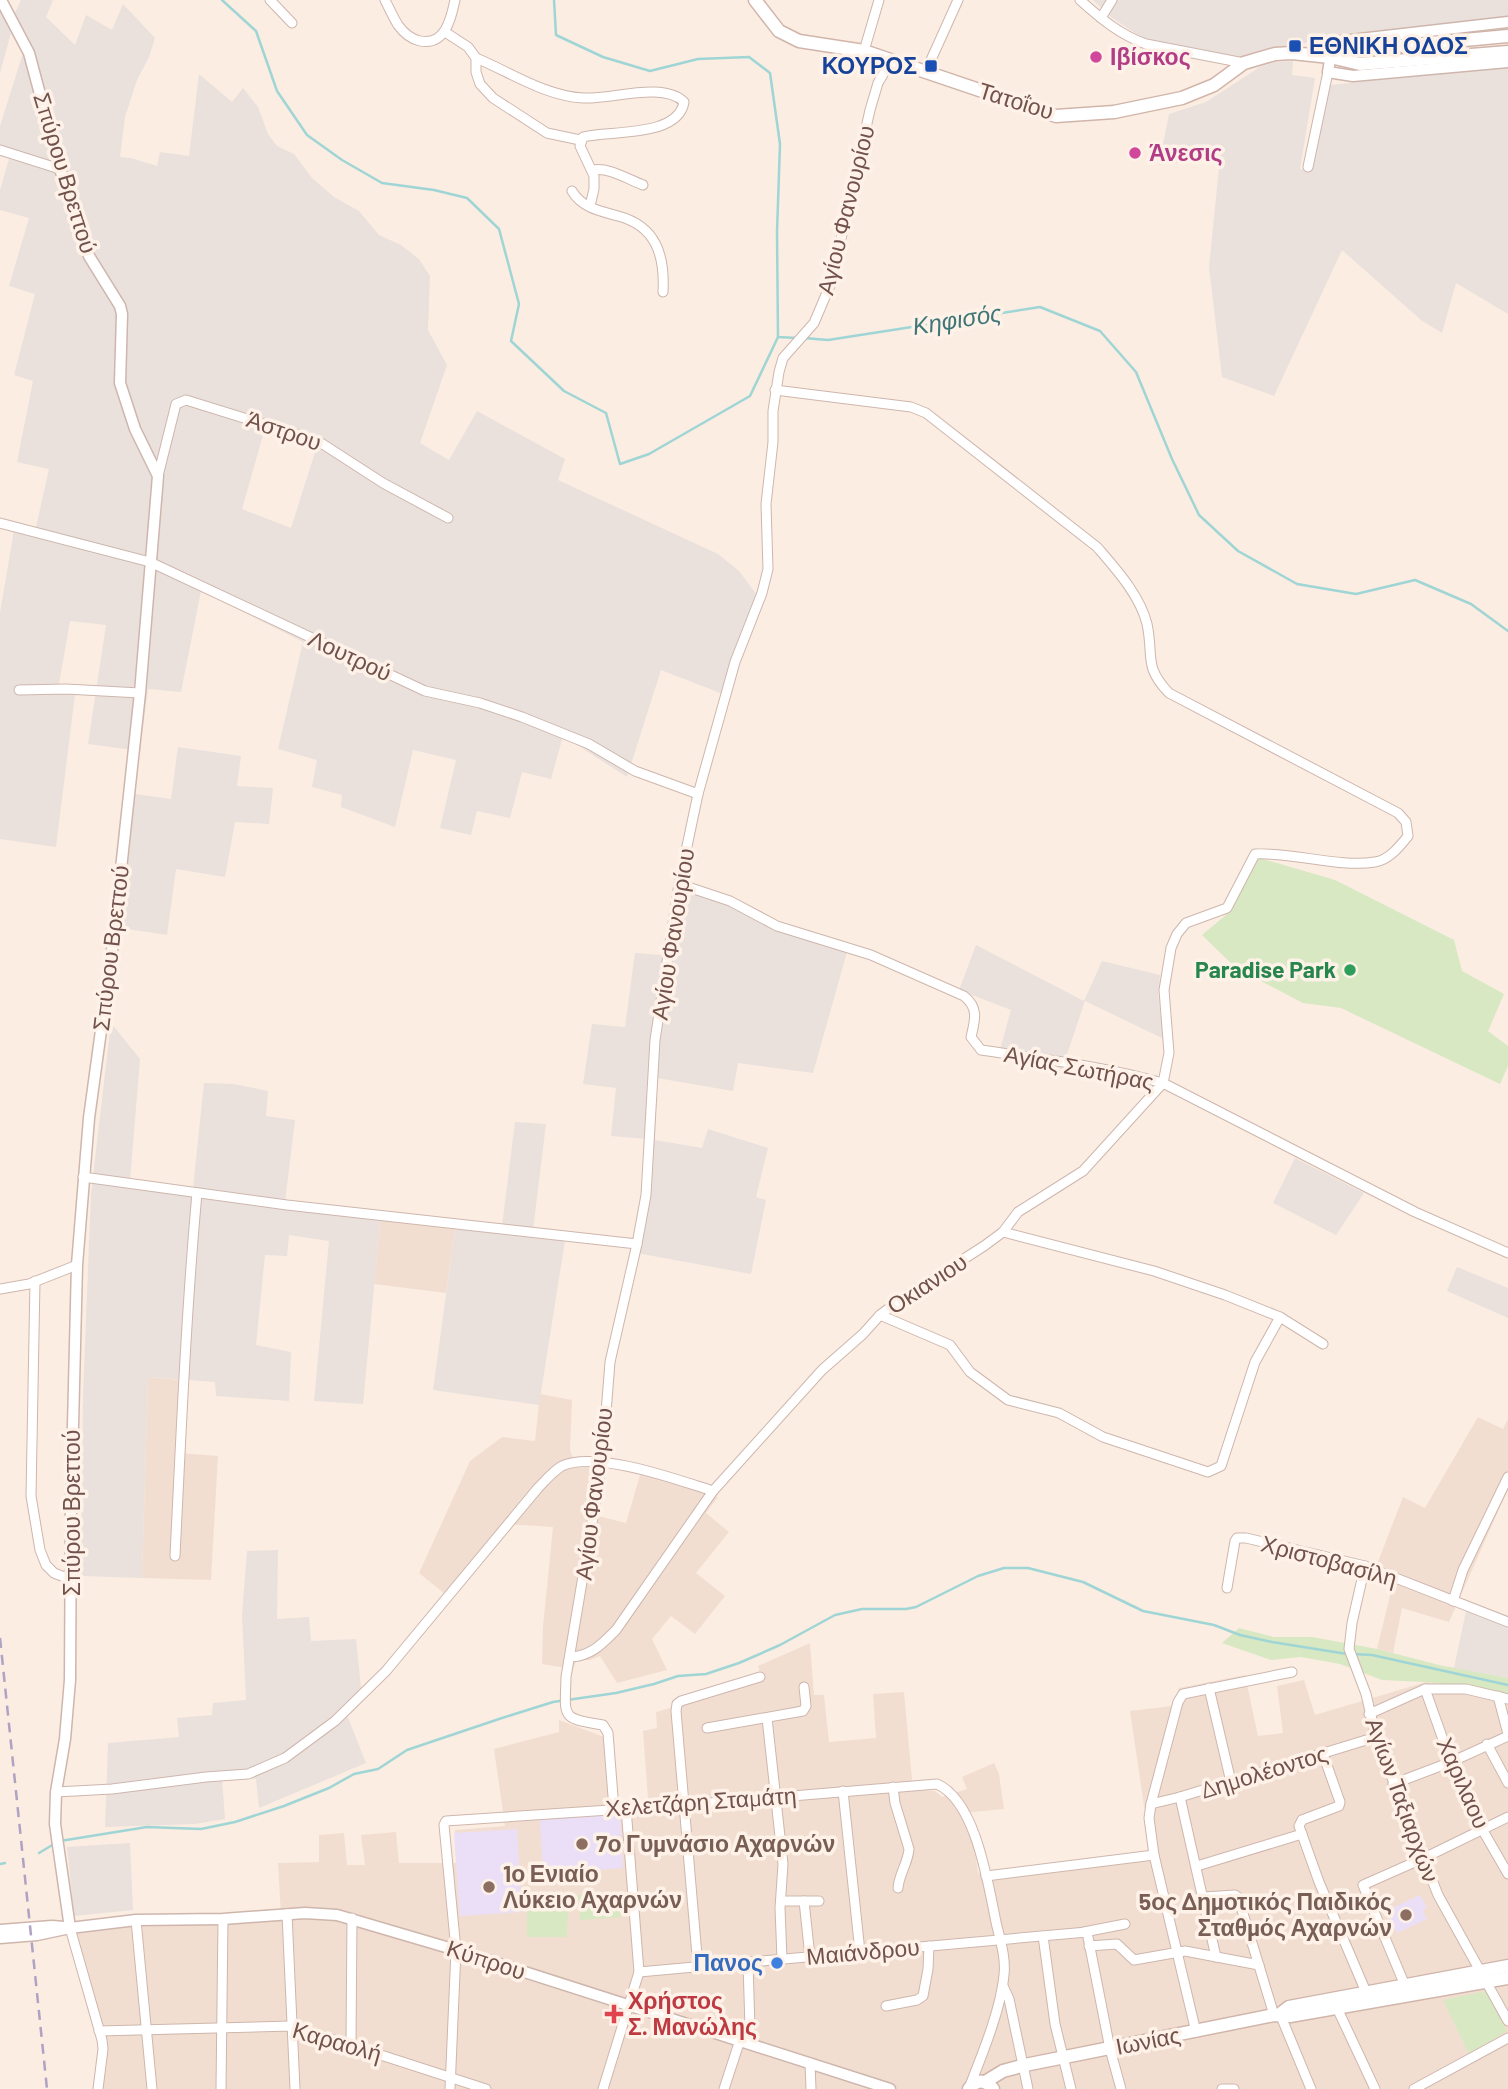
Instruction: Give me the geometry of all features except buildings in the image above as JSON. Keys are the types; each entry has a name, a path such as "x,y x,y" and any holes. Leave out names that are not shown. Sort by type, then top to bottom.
{"main road":[{"name":"Τατοΐου","path":"755,0 774,25 785,35 799,41 864,51 892,59 1056,116 1114,112 1182,98 1214,85 1244,63 1283,53 1330,57 1362,64 1508,52"},
{"name":"Τατοΐου","path":"1330,57 1362,50 1508,36"},
{"name":"Ιωνίας","path":"1277,2014 1290,2016 1337,2008 1407,1990 1483,1977 1508,1966"},
{"name":"Ιωνίας","path":"1483,1977 1508,1979"},
{"name":"Ιωνίας","path":"1020,2066 1196,2032 1277,2014 1289,2007 1366,1992 1407,1990"},
{"path":"969,2088 977,2082 992,2087 1020,2066"}],"street":[{"name":"Σπύρου Βρεττού","path":"1,0 29,53 60,169 89,256 120,306 120,383 135,429 158,476 140,693 113,943 83,1177 77,1265 71,1491 70,1680 65,1739 56,1792 55,1824 70,1928"},
{"path":"270,0 292,23"},
{"path":"385,0 398,25 416,40 436,40 445,32 455,0"},
{"path":"864,51 879,0"},
{"path":"926,71 958,0"},
{"path":"1080,0 1131,39 1244,63"},
{"path":"1101,18 1112,0"},
{"path":"1308,167 1334,42 1508,22"},
{"path":"445,32 467,47 477,58 564,96 585,98 656,93 679,96 684,102 681,110 664,125 635,132 587,136 580,140 547,133 494,98 480,84 476,72 477,58"},
{"name":"Αγίου Φανουρίου","path":"614,1809 608,1733 603,1725 569,1717 565,1712 566,1677 602,1463 610,1362 638,1244 646,1195 655,1040 679,884 698,794 735,662 762,593 768,569 769,543 765,524 775,390 783,358 814,323 831,282 878,83 892,59"},
{"path":"1328,72 1353,76 1508,61"},
{"path":"580,140 582,151 593,170 594,189 590,206"},
{"path":"0,150 60,169"},
{"path":"593,170 608,169 624,179 643,185"},
{"path":"572,191 582,204 601,213 634,222 653,238 658,246 663,292"},
{"path":"775,390 911,407 926,413 1097,547 1140,605 1147,623 1150,665 1156,680 1169,693 1398,813 1406,822 1408,836 1399,849 1377,862 1352,863 1293,855 1255,854 1227,908 1186,923 1171,948 1164,990 1169,1053 1163,1083"},
{"name":"Άστρου","path":"158,476 176,404 186,400 318,441 383,483 448,519"},
{"name":"Λουτρού","path":"0,523 150,562 425,691 480,703 522,717 589,744 635,771 698,794"},
{"path":"19,691 66,689 140,693"},
{"name":"Αγίας Σωτήρας","path":"679,884 730,901 777,926 871,955 964,996 972,1002 976,1010 971,1037 981,1050 1088,1065 1163,1083 1415,1212 1508,1254"},
{"name":"Οκιανιου","path":"571,1657 584,1656 599,1647 616,1630 713,1491 822,1370 880,1315 1003,1232 1018,1212 1083,1171 1163,1083"},
{"path":"83,1177 197,1194 638,1244"},
{"path":"175,1556 189,1278 197,1194"},
{"path":"1003,1232 1154,1271 1262,1308 1323,1344"},
{"path":"0,1289 16,1287 77,1265"},
{"path":"35,1281 31,1496 40,1550 46,1564 54,1573 72,1580"},
{"path":"880,1315 950,1345 970,1373 1009,1400 1059,1413 1102,1437 1208,1472 1221,1466 1255,1362 1280,1317"},
{"path":"56,1792 112,1789 248,1774 285,1758 335,1721 386,1671 538,1488 559,1467 585,1461 635,1468 713,1491"},
{"path":"1453,1601 1463,1570 1508,1477"},
{"name":"Χριστοβασίλη","path":"1227,1588 1234,1541 1237,1538 1365,1566 1508,1622"},
{"name":"Αγίων Ταξιαρχών","path":"1365,1566 1349,1649 1362,1683 1376,1737 1445,1910 1508,2021"},
{"path":"1196,2032 1154,1855 1150,1804 1183,1694 1292,1672"},
{"path":"698,1967 677,1704 760,1676"},
{"path":"707,1728 803,1711 806,1706 804,1687"},
{"path":"1209,1688 1231,1782"},
{"path":"1369,1714 1425,1689 1466,1689 1503,1698 1508,1735 1451,1762 1393,1784"},
{"name":"Χαριλαου","path":"1425,1689 1451,1762 1482,1829 1508,1874"},
{"path":"767,1718 783,1864 782,1959"},
{"name":"Δημολέοντος","path":"1150,1804 1376,1737"},
{"path":"1487,1744 1508,1783"},
{"path":"1323,1754 1340,1802 1339,1806 1302,1820 1299,1826 1319,1882 1366,1992"},
{"name":"Χελετζάρη Σταμάτη","path":"456,1950 444,1825 451,1819 685,1805 937,1784 949,1791 974,1833 986,1876"},
{"path":"893,1787 909,1849 900,1873 898,1888"},
{"path":"843,1791 860,1952"},
{"path":"1181,1797 1216,1957"},
{"path":"603,2089 639,1972 626,1808"},
{"path":"1407,1990 1363,1885 1508,1817"},
{"path":"1196,1866 1301,1833"},
{"path":"969,2088 1003,1986 1005,1961 986,1876 1154,1855"},
{"path":"1204,1898 1235,1895 1238,1898 1277,2014 1311,2089"},
{"path":"781,1901 819,1900"},
{"path":"804,1901 810,1957"},
{"name":"Κύπρου","path":"0,1938 45,1935 70,1928 136,1920 223,1919 319,1913 352,1918 891,2089"},
{"path":"287,1914 295,2089"},
{"path":"351,2045 352,1918"},
{"path":"221,2089 223,1919"},
{"path":"136,1920 152,2089"},
{"name":"Μαιάνδρου","path":"639,1972 1085,1932 1125,1924"},
{"name":"Κύπρου","path":"0,1930 52,1926 70,1928"},
{"path":"70,1928 103,2049 98,2089"},
{"path":"1085,1932 1121,2089"},
{"path":"1043,1936 1055,2024 1071,2089"},
{"path":"1089,1946 1117,1944 1134,1959 1141,1960 1185,1951 1259,1965"},
{"path":"886,2006 917,2000 923,1996 929,1946"},
{"path":"450,2089 456,1950"},
{"path":"724,2089 740,2040 750,2028 748,1962"},
{"path":"1003,1986 1009,1999 1020,2066 1028,2089"},
{"path":"1337,2008 1375,2089"},
{"name":"Καραολή","path":"99,2031 291,2026 486,2089"},
{"path":"1414,2089 1508,2038"},
{"path":"983,2052 992,2087"},
{"path":"810,2063 810,2089"},
{"path":"1222,2089 1234,2089"}],"shaded area":[{"path":"0,0 8,0 15,13 21,0 53,0 46,17 75,45 86,15 112,30 123,4 155,38 125,117 120,157 157,166 160,152 189,156 199,74 232,102 243,88 258,107 268,134 277,146 294,154 312,178 334,197 359,211 379,235 401,245 419,259 430,276 428,330 447,365 420,443 449,460 477,411 565,459 558,480 718,554 739,571 763,603 728,696 661,670 627,777 563,736 551,779 522,772 510,818 477,811 471,835 440,828 456,760 413,750 395,827 341,807 342,795 312,787 317,760 278,749 303,642 201,591 181,692 148,689 140,751 88,744 106,625 70,621 59,684 76,686 56,847 0,839 0,613 14,530 34,536 49,469 17,462 33,381 14,375 35,294 9,286 29,218 0,210 0,190 9,159 0,156 0,126 23,53 11,33 0,73","holes":["265,428 318,443 291,528 242,509"]},
{"path":"1093,0 1508,0 1508,17 1347,34 1240,57 1145,40 1111,17"},
{"path":"1293,61 1292,75 1315,78 1300,169 1312,171 1330,85 1508,67 1508,314 1456,283 1442,333 1421,320 1342,250 1274,396 1222,377 1209,267 1220,158 1159,165 1169,114 1206,102 1260,67 1275,62"},
{"path":"178,747 241,756 237,786 273,788 269,824 235,822 225,877 176,869 167,935 121,928 135,794 171,799"},
{"path":"676,879 733,900 777,923 849,945 813,1073 738,1063 733,1091 657,1078 655,1140 702,1148 708,1129 768,1148 756,1197 766,1200 751,1274 631,1252 644,1187 647,1139 611,1136 616,1088 583,1084 592,1024 625,1027 635,953 662,955"},
{"path":"976,945 1084,1001 1102,961 1160,975 1158,994 1164,1039 1085,1001 1062,1069 998,1057 1011,1010 959,990"},
{"path":"111,1023 140,1059 130,1181 193,1188 204,1083 234,1084 268,1091 266,1116 295,1120 285,1202 381,1213 363,1404 314,1401 329,1241 289,1235 287,1256 265,1255 256,1345 291,1352 289,1401 216,1396 215,1382 148,1377 142,1578 81,1576 83,1395 91,1193"},
{"path":"515,1122 546,1124 533,1230 566,1234 539,1405 433,1390 456,1221 502,1226"},
{"path":"1295,1158 1364,1193 1336,1235 1273,1203"},
{"path":"381,1213 456,1221 446,1293 374,1284"},
{"path":"1457,1267 1508,1288 1508,1318 1447,1291"},
{"path":"148,1377 182,1380 179,1453 218,1456 211,1580 142,1578"},
{"path":"540,1394 572,1400 570,1450 573,1458 599,1459 590,1514 626,1523 640,1475 718,1497 706,1513 729,1532 696,1573 725,1596 695,1634 671,1616 652,1639 667,1670 617,1683 600,1656 590,1660 577,1660 573,1669 542,1664 553,1527 504,1524 445,1594 419,1573 470,1461 502,1437 535,1441"},
{"path":"1478,1417 1503,1429 1508,1419 1508,1489 1449,1622 1402,1608 1393,1653 1377,1649 1395,1575 1376,1567 1403,1497 1425,1508"},
{"path":"278,1550 277,1619 309,1617 311,1641 356,1639 362,1697 345,1710 366,1763 259,1808 256,1779 222,1779 225,1819 195,1824 105,1827 108,1743 179,1737 177,1718 212,1715 213,1703 246,1700 242,1615 247,1551"},
{"path":"1468,1602 1508,1617 1508,1678 1454,1668"},
{"path":"810,1643 814,1695 824,1695 829,1742 876,1738 873,1694 904,1692 913,1790 935,1791 942,1797 967,1789 962,1777 994,1763 999,1774 1004,1809 962,1813 973,1837 978,1873 1151,1853 1130,1711 1172,1706 1179,1688 1245,1675 1258,1736 1283,1733 1277,1686 1304,1680 1315,1715 1426,1682 1508,1694 1508,2089 455,2089 460,1957 447,2089 101,2089 103,2028 75,1930 281,1916 278,1863 319,1862 319,1835 344,1833 347,1865 365,1865 361,1835 396,1832 399,1863 456,1863 455,1830 505,1826 494,1749 559,1732 559,1720 604,1737 610,1815 649,1812 643,1731 657,1728 656,1712 762,1681 758,1666"},
{"name":"7ο Γυμνάσιο Αχαρνών","path":"620,1814 623,1868 543,1874 540,1820"},
{"name":"1ο Ενιαίο Λύκειο Αχαρνών","path":"517,1829 522,1912 460,1916 454,1833"},
{"path":"130,1843 133,1910 74,1916 67,1847"},
{"name":"5ος Δημοτικός Παιδικός Σταθμός Αχαρνών","path":"1420,1895 1427,1908 1423,1910 1427,1919 1397,1933 1386,1911"}],"green space":[{"name":"Paradise Park","path":"1256,857 1335,880 1454,940 1462,971 1504,994 1488,1031 1508,1046 1508,1066 1500,1084 1341,1008 1303,1003 1236,968 1202,935 1232,910"},
{"path":"1239,1628 1274,1637 1312,1637 1377,1649 1439,1665 1508,1678 1508,1694 1426,1682 1382,1680 1340,1664 1301,1657 1271,1660 1222,1643"},
{"path":"619,1892 621,1917 580,1920 578,1895"},
{"path":"527,1910 568,1911 567,1937 527,1937"},
{"path":"1486,1991 1507,2031 1469,2054 1443,2000"}],"waterway":[{"path":"222,0 256,31 277,91 307,135 342,160 382,183 434,190 467,198 499,229 519,304 511,341 564,391 606,413 620,464 649,454 750,396 778,337"},
{"name":"Κηφισός","path":"554,0 556,35 603,57 650,71 698,59 749,57 770,73 780,144 778,337 797,338"},
{"name":"Κηφισός","path":"804,338 828,340 1040,307 1100,331 1136,372 1172,459 1199,515 1238,551 1297,584 1356,594 1415,580 1471,604 1508,631"},
{"path":"60,1841 147,1827 201,1829 235,1822 329,1788 354,1774 378,1769 407,1750 502,1718 553,1702 616,1693 678,1676 706,1674 780,1645 835,1615 862,1609 916,1607 978,1576 1004,1568 1028,1568 1083,1582 1143,1611 1214,1625 1240,1635 1272,1642 1347,1654"},
{"path":"1353,1654 1372,1655 1508,1685"},
{"path":"39,1853 54,1844"},
{"path":"0,1864 5,1863"}],"railway":[{"path":"0,1638 47,2089"}],"place":[{"name":"ΕΘΝΙΚΗ ΟΔΟΣ","path":"1295,46"},
{"name":"Ιβίσκος","path":"1096,57"},
{"name":"ΚΟΥΡΟΣ","path":"931,66"},
{"name":"Άνεσις","path":"1135,153"},
{"name":"Paradise Park","path":"1350,970"},
{"name":"7ο Γυμνάσιο Αχαρνών","path":"582,1844"},
{"name":"1ο Ενιαίο Λύκειο Αχαρνών","path":"489,1887"},
{"name":"5ος Δημοτικός Παιδικός Σταθμός Αχαρνών","path":"1406,1915"},
{"name":"Πανος","path":"777,1963"},
{"name":"Χρήστος Σ. Μανώλης","path":"614,2014"}]}
